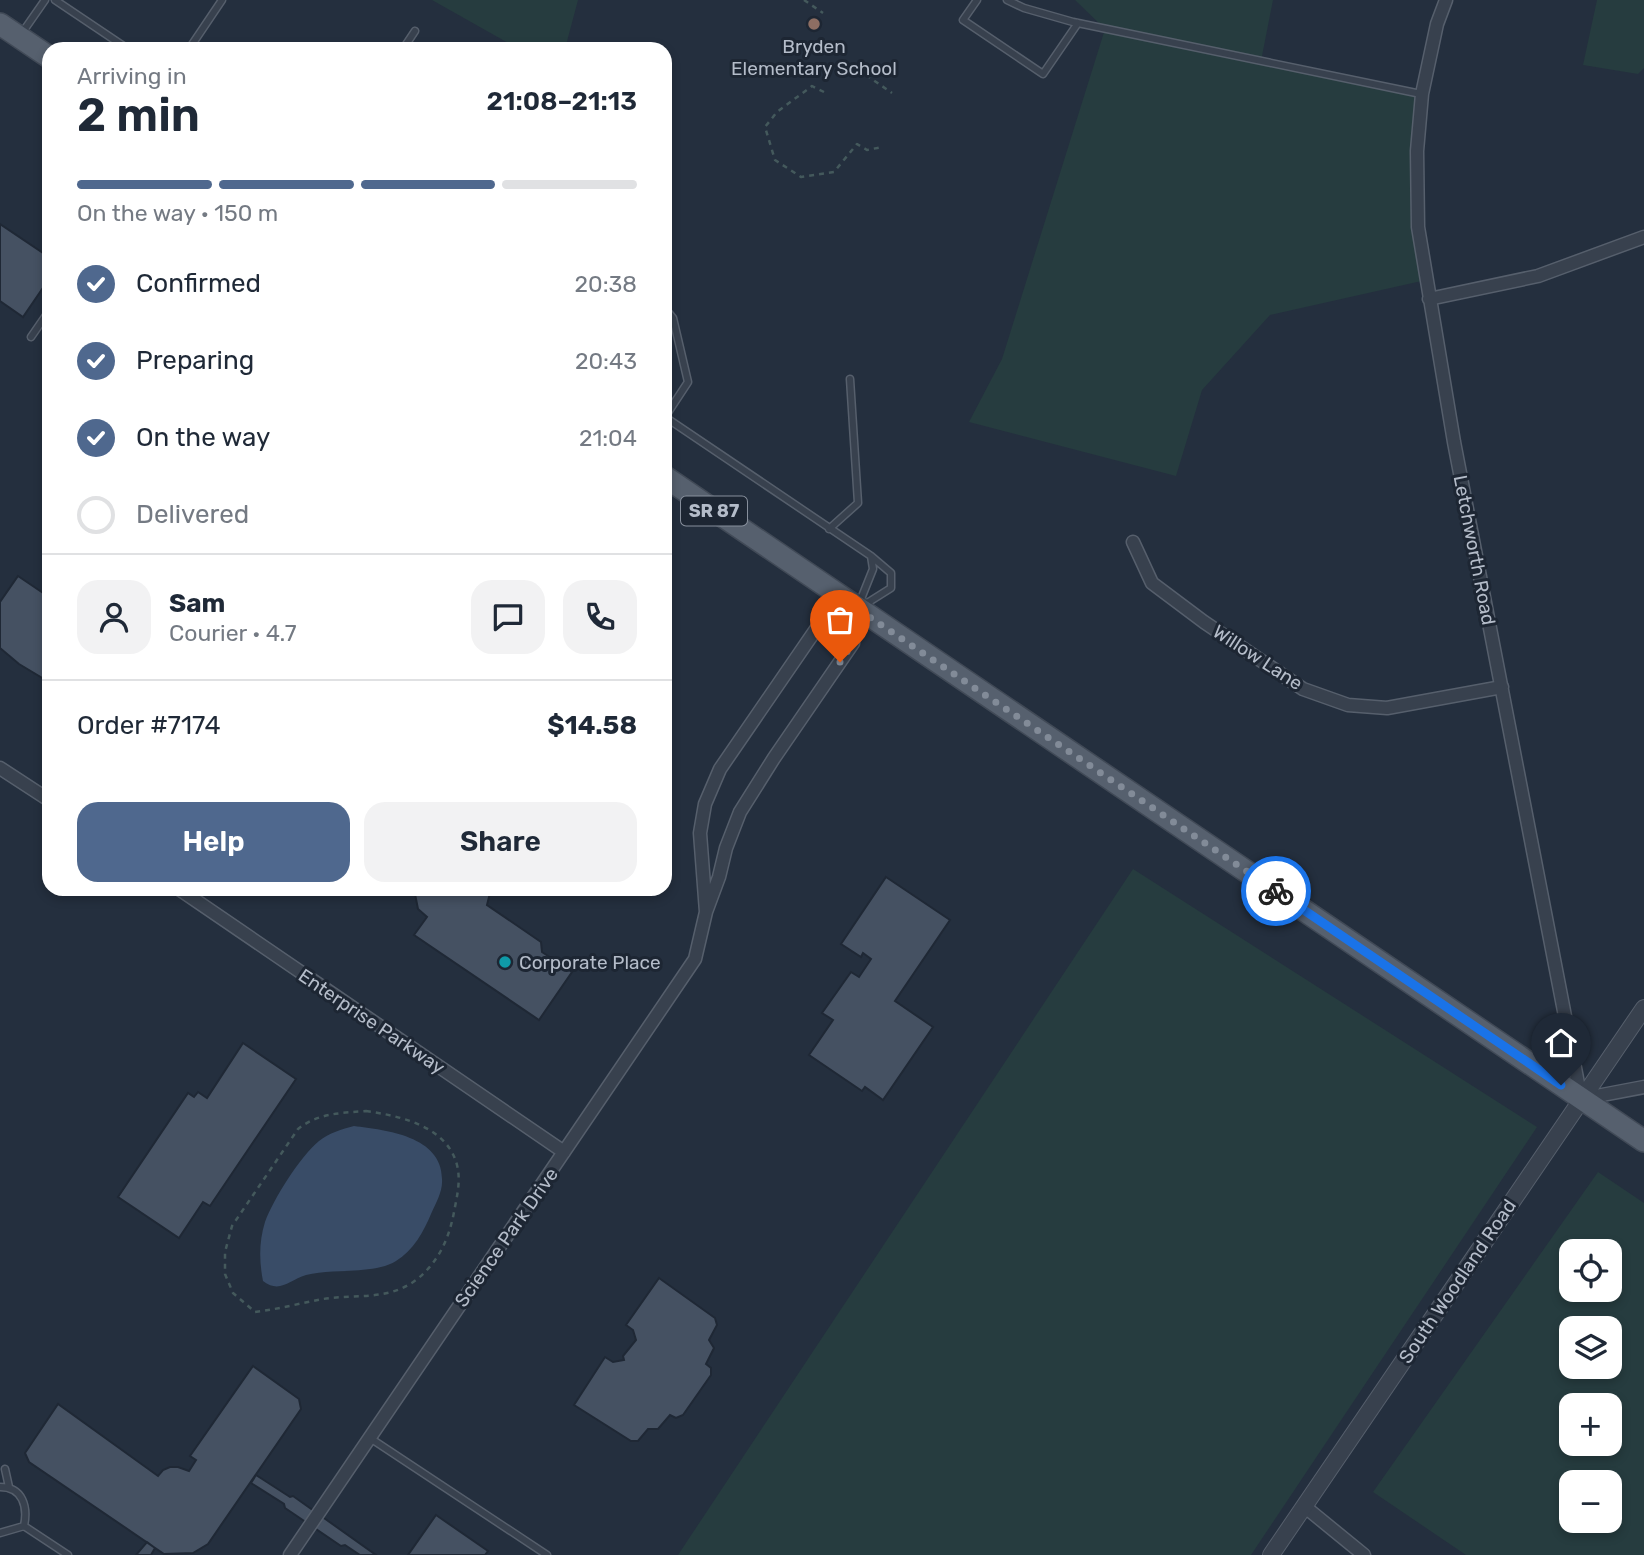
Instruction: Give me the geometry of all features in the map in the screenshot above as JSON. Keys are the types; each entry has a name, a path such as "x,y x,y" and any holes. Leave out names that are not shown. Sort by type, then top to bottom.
{"main road":[{"path":"0,24 42,52"},
{"name":"SR 87","path":"672,482 1644,1141"}],"street":[{"name":"Letchworth Road","path":"1446,0 1437,24 1422,94 1416,151 1418,227 1454,442 1581,1099"},
{"path":"1429,299 1538,276 1644,237"},
{"name":"Willow Lane","path":"1133,542 1152,583 1303,689 1348,705 1387,708 1502,687"},
{"name":"Science Park Drive","path":"290,1555 695,959 706,912 740,812 853,643 856,608 821,622 720,769 705,804 700,833 706,912"},
{"path":"0,768 42,795"},
{"name":"Enterprise Parkway","path":"189,896 565,1152"},
{"name":"South Woodland Road","path":"1271,1555 1644,1008"},
{"path":"1581,1099 1644,1087"},
{"path":"1304,1506 1364,1555"}],"lane":[{"path":"19,37 45,0"},
{"path":"55,0 118,42"},
{"path":"194,42 222,0"},
{"path":"977,0 963,20 1043,74 1078,23"},
{"path":"1007,0 1024,8 1078,23 1422,94"},
{"path":"1024,0 1024,8"},
{"path":"408,42 415,31"},
{"path":"672,317 688,382 672,406"},
{"path":"31,337 42,321"},
{"path":"829,529 858,503 850,379"},
{"path":"672,422 872,556 891,573 891,588 882,596 856,608"},
{"path":"856,608 873,569 872,556"},
{"path":"370,1438 547,1555"},
{"path":"5,1469 9,1487 23,1499 27,1512 24,1526"},
{"path":"0,1487 9,1487"},
{"path":"0,1533 24,1526 68,1555"}],"path":[{"path":"804,0 823,13"},
{"path":"866,75 892,93"},
{"path":"824,92 812,86 777,112 765,127 775,160 801,177 834,172 857,144 867,150 882,147"},
{"path":"366,1111 410,1119 446,1143 457,1163 459,1185 451,1230 433,1263 415,1280 392,1292 374,1296 325,1299 256,1312 233,1293 225,1274 225,1252 232,1226 298,1129 309,1120 366,1111"}],"green space":[{"path":"432,0 578,0 567,42 507,42"},
{"path":"1075,0 1273,0 1261,61 1422,94 1417,151 1426,280 1270,315 1202,390 1176,476 969,422 1002,359 1105,29"},
{"path":"1597,0 1644,0 1644,68 1638,74 1583,65"},
{"path":"1133,869 1537,1127 1251,1555 678,1555"},
{"path":"1598,1172 1644,1203 1644,1555 1466,1555 1373,1492"}],"water":[{"path":"354,1126 396,1133 423,1144 433,1153 440,1165 442,1183 439,1197 425,1227 408,1252 387,1265 365,1270 317,1273 280,1286 269,1285 263,1281 261,1244 265,1222 275,1201 296,1167 319,1141"}],"building":[{"path":"0,224 42,252 42,289 23,317 0,301"},
{"path":"18,576 42,592 42,678 0,648 0,602"},
{"path":"886,877 950,920 895,1001 933,1027 883,1100 865,1087 862,1091 809,1055 833,1020 822,1013 851,972 859,977 871,959 863,953 861,957 841,944"},
{"name":"Corporate Place","path":"415,896 489,896 487,905 541,942 542,952 572,972 539,1020 414,935 427,917 418,909"},
{"path":"243,1043 296,1079 210,1206 203,1202 179,1238 118,1197 188,1093 194,1097 198,1092 207,1098"},
{"path":"659,1278 715,1318 717,1325 709,1340 714,1348 706,1364 711,1368 711,1375 683,1415 676,1418 670,1415 658,1429 648,1429 638,1441 631,1441 574,1405 605,1357 613,1362 624,1360 623,1356 636,1340 633,1330 626,1325"},
{"path":"253,1366 299,1399 301,1409 208,1544 193,1553 164,1554 29,1462 25,1453 58,1404 158,1476 170,1467 189,1471 196,1460 190,1456"},
{"path":"256,1475 290,1497 293,1496 376,1555 360,1555 345,1545 341,1546 251,1483"},
{"path":"436,1515 488,1551 485,1555 408,1555"},
{"path":"147,1542 155,1548 151,1555 136,1555"}],"way so far":[{"path":"840,662 853,643 856,608 1276,891"}],"place":[{"name":"Bryden Elementary School","path":"814,24"},
{"name":"Corporate Place","path":"505,962"}],"route":[{"path":"1276,891 1561,1085"}]}
